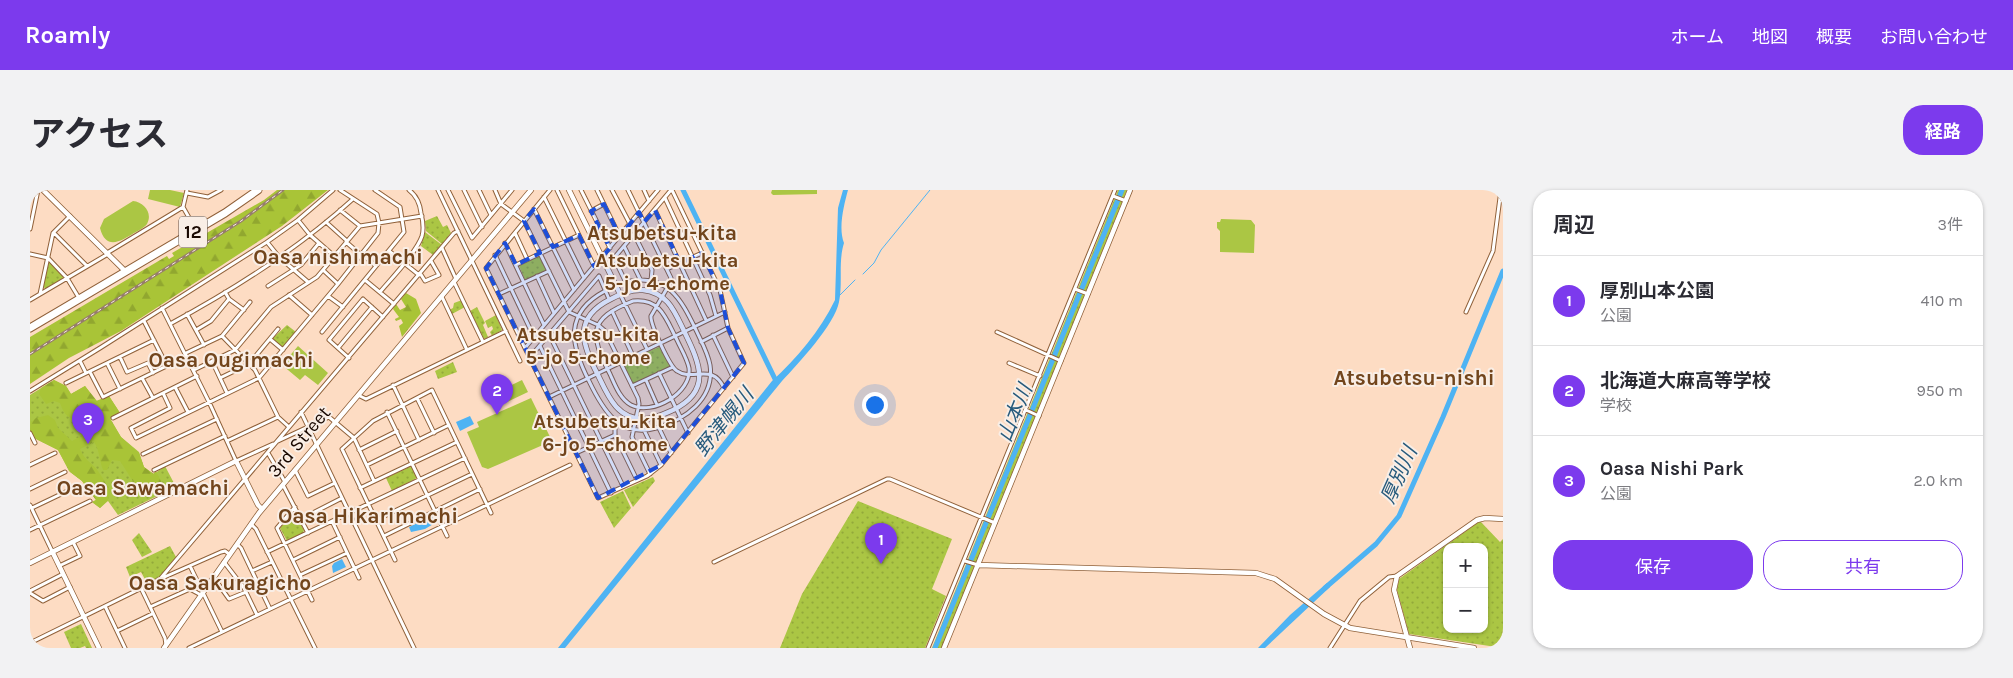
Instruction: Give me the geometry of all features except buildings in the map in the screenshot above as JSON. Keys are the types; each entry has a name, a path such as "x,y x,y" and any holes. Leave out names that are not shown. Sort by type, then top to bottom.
{"highway":[{"name":"12","path":"30,328 196,230 242,202 256,191"}],"street":[{"path":"30,229 38,190"},
{"path":"43,190 126,272"},
{"path":"208,197 210,190"},
{"path":"196,230 183,207 187,191 208,197 221,190"},
{"path":"30,391 267,242 298,220 333,190"},
{"path":"163,393 170,408 131,428 136,438 259,378 378,233 379,223 377,214 340,190"},
{"path":"322,332 403,234 403,219 399,206 375,190"},
{"path":"380,292 420,240 423,230 419,203 409,190"},
{"path":"438,190 458,231 470,262 520,361"},
{"path":"448,190 472,238 511,191"},
{"path":"464,190 482,227"},
{"path":"479,190 491,215"},
{"path":"495,190 501,204 524,220 569,312 605,330 639,401 632,437 650,474"},
{"name":"3rd Street","path":"166,647 262,509 531,190"},
{"path":"550,190 486,268 598,498 650,474 661,465 744,363 728,328 720,290 671,190 614,258 630,291"},
{"path":"557,190 594,266"},
{"path":"569,190 647,349"},
{"path":"581,190 610,248"},
{"path":"597,190 620,237"},
{"path":"612,190 630,224"},
{"path":"628,190 671,278 668,288 656,306 650,320 673,367 679,372 710,375 718,378 724,388"},
{"path":"644,190 649,201"},
{"path":"525,348 658,190"},
{"path":"928,648 966,561 1115,190"},
{"path":"944,648 979,565 1036,414 1124,200 1130,190"},
{"path":"1466,312 1492,251 1501,190"},
{"path":"1114,196 1124,200"},
{"path":"544,197 584,278"},
{"path":"664,198 710,295 716,316"},
{"path":"170,324 279,257 310,235 353,199"},
{"path":"591,211 604,204"},
{"path":"30,300 183,207"},
{"path":"534,209 574,290"},
{"path":"340,210 360,226"},
{"path":"655,210 706,320"},
{"path":"40,294 53,233 70,216"},
{"path":"194,370 235,350 270,307 316,278 360,226 422,216"},
{"path":"298,220 310,235 334,256"},
{"path":"326,222 376,266"},
{"path":"160,579 383,316 458,231"},
{"path":"514,232 528,259"},
{"path":"53,233 87,266"},
{"path":"634,234 652,270 651,281"},
{"path":"516,265 579,235"},
{"path":"267,242 279,257 308,282"},
{"path":"268,286 301,265 319,244"},
{"path":"505,244 544,325"},
{"path":"624,246 640,279"},
{"path":"442,248 483,342"},
{"path":"389,251 420,274 425,282 439,275 431,261"},
{"path":"668,269 702,253"},
{"path":"30,254 48,258 68,278 80,299"},
{"path":"496,255 534,337"},
{"path":"323,270 338,284"},
{"path":"499,294 549,270"},
{"path":"537,276 554,314"},
{"path":"530,357 599,276 609,299"},
{"path":"605,290 590,300 578,316 574,330 574,343 578,358 609,416 633,429 659,428 680,418 700,402 708,389 710,375 709,359 680,299 668,288 651,281 640,279 626,282"},
{"path":"365,280 394,304"},
{"path":"648,290 662,297 674,309 698,360 700,374 692,396 676,408 654,418 636,418 616,408 584,345 587,320 594,311 609,299 620,294 630,291 648,290"},
{"path":"1076,290 1086,293"},
{"path":"224,291 229,299 244,310"},
{"path":"289,296 312,315"},
{"path":"328,296 343,307"},
{"path":"442,297 467,350"},
{"path":"196,330 211,321 229,299"},
{"path":"349,358 328,340 362,299 383,316"},
{"path":"641,301 656,306 664,314 687,362 689,374 684,389 671,398 650,408 638,408 622,397 596,343 598,325 603,318 625,305 641,301"},
{"path":"80,361 103,397 167,366 222,336 250,302"},
{"path":"338,348 372,307"},
{"path":"162,308 197,376 245,480 262,509"},
{"path":"612,311 633,356"},
{"path":"549,397 725,312"},
{"path":"187,314 204,345"},
{"path":"144,321 167,366"},
{"path":"701,342 728,328"},
{"path":"220,378 249,364 278,329"},
{"path":"358,395 366,398 506,331"},
{"path":"997,332 1059,360"},
{"path":"549,334 623,486"},
{"path":"222,336 249,364 259,378 278,417 289,427"},
{"path":"714,336 733,377"},
{"path":"270,339 283,350"},
{"path":"66,383 154,340"},
{"path":"540,346 611,492"},
{"path":"120,357 127,372 148,363 153,373"},
{"path":"212,361 227,393"},
{"path":"107,363 120,389"},
{"path":"1009,363 1040,376"},
{"path":"632,386 673,367"},
{"path":"659,374 688,433"},
{"path":"113,418 197,376"},
{"path":"142,378 152,398"},
{"path":"646,380 657,405"},
{"path":"393,385 419,440"},
{"path":"175,387 188,412"},
{"path":"395,560 342,449 372,421 387,412 432,390 491,513"},
{"path":"417,398 434,433"},
{"path":"1027,410 1036,414"},
{"path":"301,412 414,648"},
{"path":"387,412 447,536"},
{"path":"227,441 278,417"},
{"path":"30,562 329,417 354,438 374,481"},
{"path":"143,454 217,419"},
{"path":"618,422 615,435 637,480"},
{"path":"367,465 449,426"},
{"path":"659,428 671,453"},
{"path":"644,430 661,465"},
{"path":"359,450 397,431"},
{"path":"30,433 36,442 30,445"},
{"path":"576,453 615,435"},
{"path":"154,470 225,436"},
{"path":"360,488 457,442"},
{"path":"30,465 55,452"},
{"path":"267,452 308,533"},
{"path":"267,552 465,458"},
{"path":"189,648 570,465"},
{"path":"295,470 308,496 335,482"},
{"path":"30,489 66,472"},
{"path":"376,520 472,474"},
{"path":"714,562 887,479 995,523"},
{"path":"78,486 30,506 100,648"},
{"path":"384,536 480,489"},
{"path":"301,519 342,498"},
{"path":"30,530 90,501"},
{"path":"295,507 277,528 312,600"},
{"path":"1330,648 1360,601 1389,577 1397,576 1477,520 1484,518 1503,519"},
{"path":"332,522 359,578"},
{"path":"251,524 256,529 315,648"},
{"path":"293,560 340,538"},
{"path":"59,566 80,556 72,541"},
{"path":"237,544 270,609"},
{"path":"30,643 160,579 221,552 225,551 230,554"},
{"path":"300,575 347,553"},
{"path":"966,561 979,565 1244,572 1266,575 1280,582 1344,625 1357,629 1474,648"},
{"path":"224,562 246,592 256,615"},
{"path":"252,571 272,562"},
{"path":"190,566 222,632"},
{"path":"63,574 30,592 44,601 70,587"},
{"path":"1397,576 1394,590 1410,648"},
{"path":"213,577 229,598 246,592"},
{"path":"141,588 165,638 166,647 172,648"},
{"path":"150,607 190,589 202,594"},
{"path":"105,606 125,648"},
{"path":"117,631 152,614"}],"highlighted area":[{"path":"604,204 620,237 639,212 644,222 655,210 680,263 702,253 720,290 728,328 744,363 661,465 598,498 486,268 505,243 516,265 540,253 524,221 534,209 553,247 579,235 594,266 610,248 591,211"}],"green space":[{"path":"150,190 170,190 184,193 180,207 148,199"},
{"path":"277,190 328,190 282,226 121,331 69,358 30,384 30,337 167,256 169,259 174,256 172,253 264,200"},
{"path":"772,190 817,190 817,194 773,195 771,193"},
{"path":"1118,190 1127,190 943,648 932,648"},
{"path":"133,201 141,203 148,212 149,220 147,224 119,241 110,242 106,240 100,228 104,219"},
{"path":"437,216 443,227 447,225 451,233 442,244 426,231 425,221"},
{"path":"1221,219 1251,220 1255,225 1254,253 1220,252 1220,231 1217,228 1217,222 1220,222"},
{"path":"425,232 442,245 433,255 421,246"},
{"path":"540,255 547,270 525,280 519,266"},
{"path":"49,261 65,277 45,289 43,285"},
{"path":"406,293 416,299 421,313 402,337 399,326 403,323 401,319 396,321 395,319 399,317 393,309 396,304 400,310 406,307 401,299"},
{"path":"462,300 465,307 452,314 449,310 453,308 454,303"},
{"path":"477,307 485,323 483,325 488,337 484,339 470,311"},
{"path":"496,315 502,330 492,336 490,332 493,329 492,326 488,328 485,321"},
{"path":"287,325 296,332 282,348 272,339"},
{"path":"298,346 328,373 318,385 305,375 300,380 282,365"},
{"path":"661,346 671,366 633,385 623,363"},
{"path":"453,362 457,372 438,379 435,371"},
{"path":"54,380 66,386 71,394 85,386 96,401 109,396 120,413 110,418 121,437 139,452 144,467 154,474 165,466 176,487 118,515 108,501 100,508 92,502 96,500 82,481 69,471 58,450 34,438 30,430 30,395"},
{"path":"54,380 66,386 71,394 85,386 97,401 109,396 120,413 110,419 121,437 139,453 144,467 153,474 156,471 161,481 159,493 156,495 146,487 134,483 120,461 112,460 107,470 103,470 94,442 80,449 84,457 98,470 111,490 108,500 100,508 92,502 96,500 82,481 70,472 58,450 34,438 30,430 31,422 36,418 48,415 55,420 58,428 72,441 88,429 81,420 67,416 60,403 54,401 46,404 39,394 41,388"},
{"path":"522,380 528,392 505,403 499,391"},
{"path":"531,398 552,441 488,469 482,467 467,432 479,427 477,422"},
{"path":"411,466 417,478 392,491 386,478"},
{"path":"653,477 655,481 633,507 624,490"},
{"path":"623,491 631,508 614,528 600,502"},
{"path":"858,501 952,539 932,589 946,596 925,648 780,648 802,594"},
{"path":"294,512 304,530 303,533 287,541 280,528"},
{"path":"1480,521 1500,542 1503,539 1503,648 1409,634 1397,590 1399,579 1443,547 1443,633 1488,633 1488,543 1449,543"},
{"path":"139,533 152,552 142,557 132,540"},
{"path":"170,546 176,557 160,578 147,583 141,572 130,577 126,567"},
{"path":"1488,617 1493,617 1492,633 1488,633"},
{"path":"81,624 92,648 86,648 85,646 71,648 64,632"}],"water":[{"path":"843,190 848,190 843,209 842,237 844,243 841,258 840,295 831,321 565,648 558,648 772,381 799,353 829,311 835,300 838,208"},
{"path":"470,416 474,424 460,431 456,422"},
{"path":"432,516 435,523 425,529 411,532 409,527"},
{"path":"342,559 346,567 333,573 332,566"},
{"path":"1327,583 1330,587 1265,648 1258,648 1290,615"}],"waterway":[{"path":"683,190 776,381"},
{"path":"863,274 874,263 881,250 930,190"},
{"name":"山本川","path":"935,648 1122,190"},
{"name":"厚別川","path":"1325,588 1376,544 1399,516 1443,417 1503,271"},
{"path":"839,296 855,280"}],"railway":[{"path":"30,354 241,221 283,190"}],"place":[{"name":"北海道大麻高等学校","path":"497,415"},
{"name":"Oasa Nishi Park","path":"88,444"},
{"name":"厚別山本公園","path":"881,564"}],"district":[{"name":"Atsubetsu-kita","path":"662,233"},
{"name":"Oasa nishimachi","path":"338,257"},
{"name":"Atsubetsu-kita 5-jo 4-chome","path":"667,272"},
{"name":"Atsubetsu-kita 5-jo 5-chome","path":"588,346"},
{"name":"Oasa Ougimachi","path":"231,360"},
{"name":"Atsubetsu-nishi","path":"1414,378"},
{"name":"Atsubetsu-kita 6-jo 5-chome","path":"605,432"},
{"name":"Oasa Sawamachi","path":"143,488"},
{"name":"Oasa Hikarimachi","path":"368,516"},
{"name":"Oasa Sakuragicho","path":"220,583"}],"water label":[{"name":"野津幌川","path":"724,422"}]}
